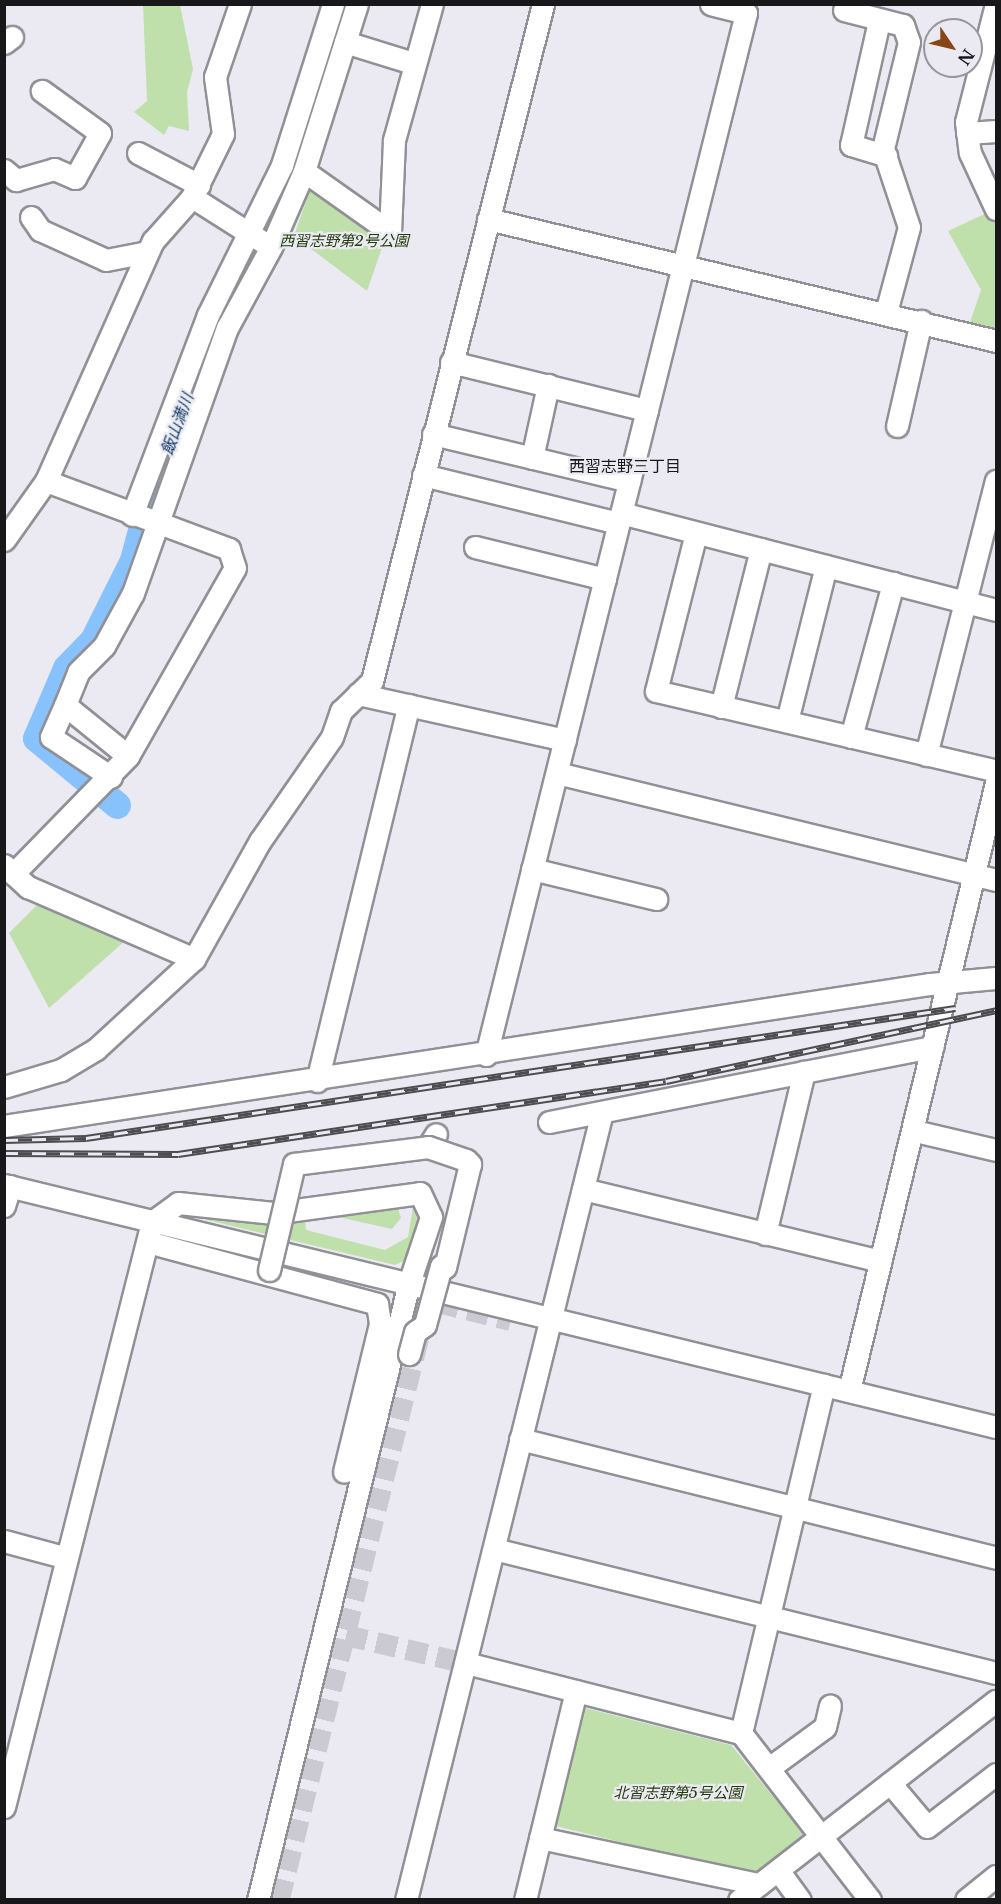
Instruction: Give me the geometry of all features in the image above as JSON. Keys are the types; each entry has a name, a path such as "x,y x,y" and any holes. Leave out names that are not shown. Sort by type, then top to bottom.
{"street":[{"path":"4,540 46,481 147,252 195,191 223,134 215,77 240,4"},
{"path":"103,787 51,737 78,672 104,646 133,593 145,519 227,328 261,241 282,165 333,4"},
{"path":"261,241 304,171 357,4"},
{"path":"304,171 390,232 394,140 413,63 432,4"},
{"path":"4,1087 61,1070 96,1049 194,959 260,842 332,737 341,711 372,681 543,4"},
{"path":"486,1055 746,13 711,4"},
{"path":"996,4 966,122 970,153 996,209"},
{"path":"844,10 879,21 903,25 909,42 883,149 909,227 886,312"},
{"path":"879,21 851,145 886,156"},
{"path":"345,42 413,63"},
{"path":"13,181 54,169 75,178 104,135 42,91"},
{"path":"968,133 996,131"},
{"path":"138,153 195,191 261,241"},
{"path":"31,217 40,230 106,260 147,252"},
{"path":"488,219 886,312 996,341"},
{"path":"897,426 921,321"},
{"path":"452,362 647,410"},
{"path":"532,458 548,386"},
{"path":"433,434 629,481"},
{"path":"423,475 620,518 696,532 996,610"},
{"path":"46,481 229,549 235,568 128,756 103,787 9,869 28,887 194,959"},
{"path":"926,755 996,481"},
{"path":"696,532 656,691 996,771"},
{"path":"475,547 605,579"},
{"path":"721,707 761,549"},
{"path":"787,721 826,566"},
{"path":"852,737 893,583"},
{"path":"358,694 565,740"},
{"path":"65,705 128,756"},
{"path":"317,1081 409,705"},
{"path":"556,773 996,880"},
{"path":"849,1391 880,1261 915,1131 996,783"},
{"path":"532,869 656,899"},
{"path":"4,1126 317,1081 930,984 947,986 996,978"},
{"path":"549,1122 933,1047"},
{"path":"765,1234 804,1072"},
{"path":"406,1899 494,1549 549,1316 602,1112"},
{"path":"915,1131 996,1150"},
{"path":"269,1270 294,1164 432,1141 470,1164 425,1325 415,1332 409,1354"},
{"path":"582,1189 880,1261"},
{"path":"6,1193 152,1222 549,1316 996,1427"},
{"path":"4,1808 152,1222 178,1203 273,1213 420,1193 431,1217 409,1283 258,1899"},
{"path":"159,1245 377,1304 380,1324 344,1472"},
{"path":"741,1733 771,1617 824,1385"},
{"path":"520,1439 996,1558"},
{"path":"4,1541 67,1558"},
{"path":"494,1549 996,1673"},
{"path":"466,1663 741,1733 870,1899"},
{"path":"525,1899 576,1691"},
{"path":"739,1899 996,1701"},
{"path":"770,1768 825,1727 830,1706"},
{"path":"890,1783 927,1827 996,1774"},
{"path":"540,1838 759,1884"},
{"path":"778,1870 800,1899"},
{"path":"966,1899 996,1876"}],"green space":[{"path":"143,5 180,5 193,69 187,92 189,131 169,126 164,135 134,112 147,101"},
{"name":"西習志野第2号公園","path":"317,189 385,239 367,291 294,236 310,190"},
{"path":"991,211 996,222 996,333 969,325 981,290 948,231"},
{"path":"39,903 126,940 49,1008 9,933"},
{"path":"397,1205 401,1218 392,1229 329,1215"},
{"path":"413,1207 419,1224 408,1259 395,1265 195,1217 196,1211 305,1218 306,1230 385,1250 408,1237"},
{"name":"北習志野第5号公園","path":"581,1707 731,1745 807,1838 757,1876 556,1826 552,1818"}],"waterway":[{"name":"飯山満川","path":"219,314 261,242 299,143"},
{"name":"飯山満川","path":"117,805 36,738 66,668 93,640 133,560 151,493"}],"tunnel":[{"path":"279,1900 425,1312 438,1302 511,1320"},
{"path":"346,1635 466,1663"}],"railway":[{"path":"4,1140 86,1138 955,1008"},
{"path":"4,1153 178,1154 666,1081 996,1010"}],"district":[{"name":"西習志野三丁目","path":"625,466"}]}
